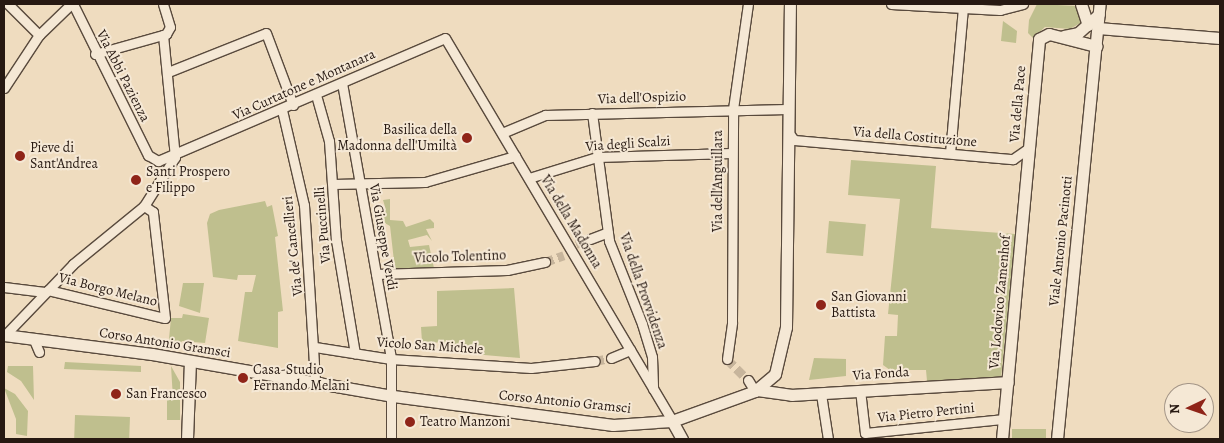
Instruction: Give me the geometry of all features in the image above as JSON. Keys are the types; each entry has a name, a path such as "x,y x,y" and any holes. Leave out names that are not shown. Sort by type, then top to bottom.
{"street":[{"path":"8,4 40,36"},
{"path":"4,88 40,36 72,4"},
{"name":"Via Abbi Pazienza","path":"72,4 95,54 152,160"},
{"path":"95,54 163,35 170,27 163,4"},
{"name":"Via dell'Anguillara","path":"727,359 732,328 731,153 733,108 748,4"},
{"name":"Corso Antonio Gramsci","path":"4,335 190,362 393,396 613,425 672,421 756,390 775,374 786,327 791,142 787,129 790,4"},
{"path":"891,4 1000,10 1023,4"},
{"path":"1081,4 1094,18 1220,38"},
{"path":"950,153 964,8"},
{"path":"1061,36 1078,32 1094,18"},
{"name":"Viale Antonio Pacinotti","path":"1057,439 1096,46 1094,18"},
{"path":"168,72 266,33 293,105"},
{"name":"Via della Pace","path":"1028,167 1039,43 1044,34 1061,36"},
{"path":"4,335 46,291 144,206 175,157 163,35"},
{"path":"1061,36 1096,46"},
{"name":"Via Curtatone e Montanara","path":"152,160 175,157 445,38"},
{"name":"Via della Madonna","path":"445,38 573,247 672,421"},
{"name":"Via Giuseppe Verdi","path":"342,83 391,359 393,396 391,439"},
{"name":"Via Puccinelli","path":"316,95 329,142 338,254 355,353"},
{"name":"Via dell'Ospizio","path":"502,133 545,115 733,108 787,109"},
{"name":"Via de' Cancellieri","path":"282,110 304,205 315,347 315,382"},
{"name":"Via della Provvidenza","path":"592,113 608,232 644,332 653,389"},
{"name":"Via della Costituzione","path":"791,142 1013,159 1029,148"},
{"name":"Via degli Scalzi","path":"529,178 597,157 731,153"},
{"path":"332,184 360,186 426,182 516,156"},
{"name":"Via Lodovico Zamenhof","path":"1002,439 1028,167"},
{"name":"Via Borgo Melano","path":"46,291 165,318 152,212 144,206"},
{"path":"590,239 608,232"},
{"path":"564,255 573,247"},
{"name":"Vicolo Tolentino","path":"376,274 507,270 544,262"},
{"path":"4,287 46,291"},
{"path":"34,340 39,352"},
{"name":"Vicolo San Michele","path":"315,347 391,359 532,368 541,364 596,361"},
{"path":"611,358 630,350"},
{"path":"187,439 190,362"},
{"path":"748,380 756,390"},
{"name":"Via Fonda","path":"756,390 792,395 1008,382"},
{"name":"Via Pietro Pertini","path":"860,390 865,433 1004,418"},
{"path":"821,394 828,439"},
{"path":"672,421 682,439"}],"green space":[{"path":"1037,4 1077,6 1082,22 1070,29 1045,27 1033,38 1028,33 1029,20"},
{"path":"1003,21 1017,31 1016,43 1001,41"},
{"path":"851,160 936,166 931,228 1015,234 1001,378 927,381 926,370 890,370 883,365 885,336 897,336 898,315 888,314 900,199 848,195"},
{"path":"390,199 390,220 403,221 406,227 430,219 434,223 434,228 426,229 432,241 427,235 408,240 410,247 429,245 434,268 395,270 390,226 381,221 380,213 386,210 383,200"},
{"path":"265,201 267,207 272,205 278,236 275,237 283,311 278,312 278,348 238,341 245,292 252,292 256,275 238,275 237,280 213,277 207,223 210,214 219,210"},
{"path":"829,221 866,224 863,256 826,253"},
{"path":"183,283 204,283 200,313 179,306"},
{"path":"514,288 520,358 450,352 450,343 422,342 421,327 437,326 437,291"},
{"path":"183,314 209,318 205,343 182,341 176,350 168,349 171,318 182,318"},
{"path":"814,358 846,359 846,376 809,380"},
{"path":"65,362 141,366 141,372 64,369"},
{"path":"8,366 33,366 34,400 21,381 7,372"},
{"path":"171,366 180,382 180,420 167,420 167,400 173,399"},
{"path":"4,388 15,394 28,411 27,436 16,434 16,419"},
{"path":"75,415 130,417 129,439 74,439"},
{"path":"1012,429 1046,429 1046,439 1012,439"}],"tunnel":[{"path":"576,244 590,239"},
{"path":"545,262 564,255"},
{"path":"595,361 611,358"},
{"path":"727,359 748,380"}],"place":[{"name":"Basilica della Madonna dell'Umiltà","path":"467,138"},
{"name":"Pieve di Sant'Andrea","path":"20,156"},
{"name":"Santi Prospero e Filippo","path":"136,180"},
{"name":"San Giovanni Battista","path":"821,305"},
{"name":"Casa-Studio Fernando Melani","path":"243,378"},
{"name":"San Francesco","path":"116,394"},
{"name":"Teatro Manzoni","path":"410,422"}]}
